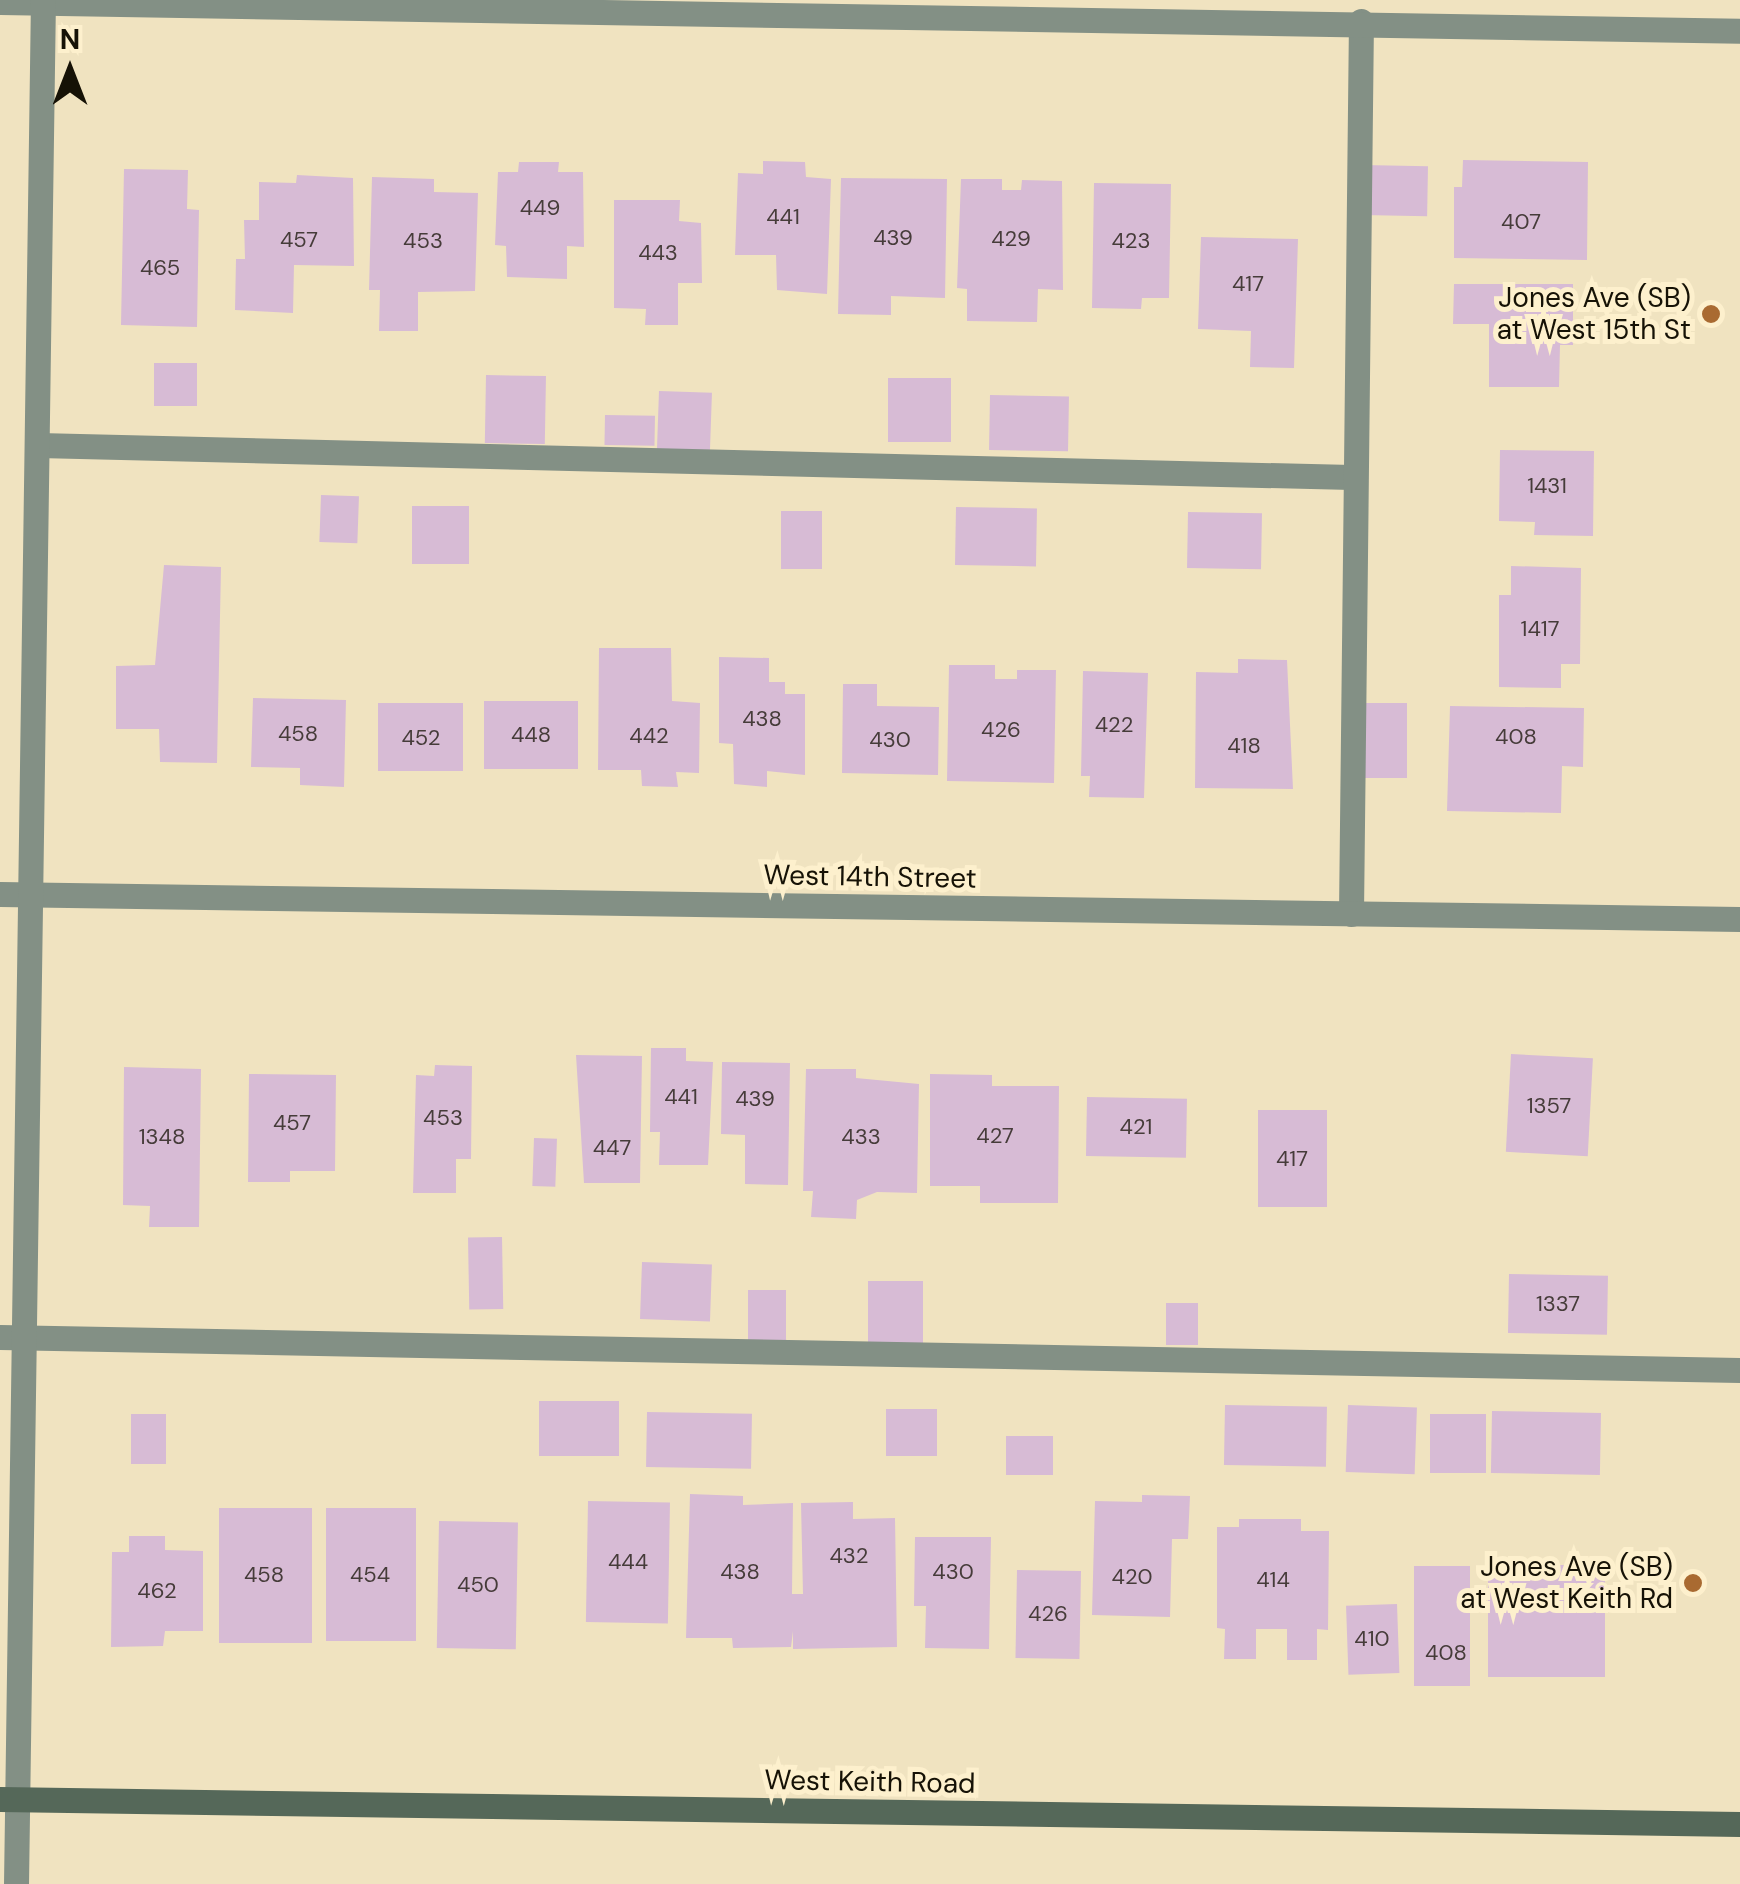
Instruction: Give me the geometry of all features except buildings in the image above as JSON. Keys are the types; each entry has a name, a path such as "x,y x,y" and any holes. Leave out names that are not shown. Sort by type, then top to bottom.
{"main road":[{"name":"West Keith Road","path":"9,1800 1740,1824"}],"street":[{"path":"16,1884 9,1800 13,1337 34,894 43,1"},
{"path":"0,2 1361,21 1740,31"},
{"path":"1351,914 1352,476 1361,21"},
{"path":"38,445 1352,476"},
{"name":"West 14th Street","path":"0,894 1740,919"},
{"path":"13,1337 1740,1370"}],"place":[{"name":"Jones Ave (SB) at West 15th St","path":"1711,314"},
{"name":"Jones Ave (SB) at West Keith Rd","path":"1693,1583"}]}
